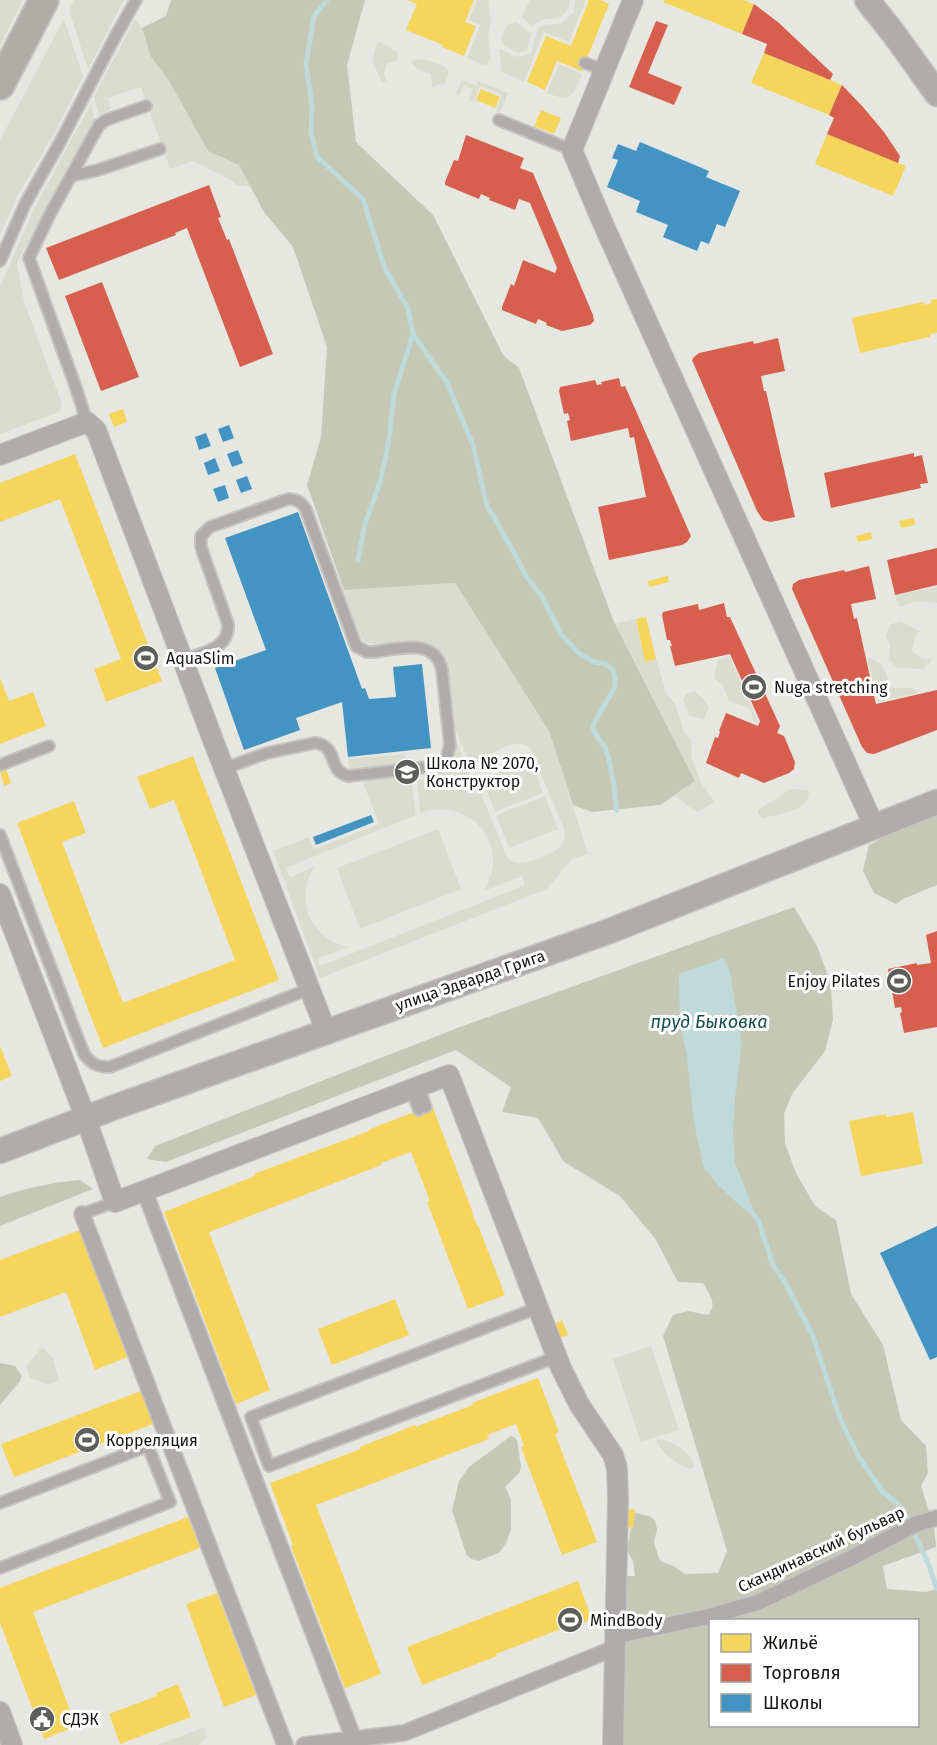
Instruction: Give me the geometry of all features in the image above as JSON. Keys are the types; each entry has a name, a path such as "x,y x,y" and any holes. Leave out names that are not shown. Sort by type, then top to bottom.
{"main road":[{"path":"0,85 44,0"}],"street":[{"path":"633,0 572,150 874,826"},
{"path":"867,0 937,94"},
{"path":"0,455 87,422 96,429 100,436 223,769 326,1031"},
{"name":"улица Эдварда Грига","path":"0,1151 326,1031 607,932 937,802"},
{"path":"0,894 86,1119 115,1202 449,1075 556,1357 571,1390 608,1446 617,1468 613,1745"},
{"path":"144,1190 355,1742"},
{"path":"82,1214 285,1745"},
{"name":"Скандинавский бульвар","path":"304,1745 355,1742 404,1733 615,1642 759,1602 847,1560 910,1526 937,1518"},
{"path":"0,1712 12,1745"}],"lane":[{"path":"0,261 25,204 136,0"},
{"path":"585,63 604,70"},
{"path":"87,422 28,258 99,125 106,120 146,106"},
{"path":"499,120 572,150"},
{"path":"71,176 98,170 160,148"},
{"path":"183,660 217,647 228,634 228,624 201,547 201,536 210,527 288,499 297,500 306,510 356,646 361,650 373,652 422,648 433,652 439,660 450,746 446,759 437,766 348,776 339,772 328,748 315,743 267,753 223,769"},
{"path":"0,765 49,746"},
{"path":"0,835 84,1054 92,1063 102,1067 110,1066 309,989"},
{"path":"415,1088 423,1109"},
{"path":"82,1214 115,1202"},
{"path":"537,1308 251,1417 269,1466 556,1357"},
{"path":"0,1503 148,1446 170,1502 0,1568"}],"shaded area":[{"path":"0,0 23,0 0,45"},
{"path":"74,0 124,0 88,69 69,10"},
{"path":"477,0 488,0 491,22 488,38 491,57 487,65 467,58 480,25 469,20"},
{"path":"530,0 570,0 563,16 545,19 531,26 522,16"},
{"path":"575,0 586,0 569,42 544,32 524,82 502,72 499,49 516,57 531,53 538,28 542,25 562,23 574,12"},
{"path":"64,19 83,77 55,132 19,193 0,235 0,140"},
{"path":"135,19 142,28 151,57 168,79 208,151 239,165 250,186 237,186 233,181 193,161 170,169 141,87 108,98 111,109 99,116 94,96"},
{"path":"516,22 531,34 527,50 518,53 504,46 501,39 507,25"},
{"path":"380,42 397,51 398,60 387,64 384,72 386,81 382,83 372,59 377,44"},
{"path":"423,59 448,70 445,83 432,87 431,74 417,69 411,63 413,60"},
{"path":"559,64 582,74 573,93 567,97 547,93"},
{"path":"462,80 476,85 478,81 508,93 500,113 496,111 502,95 480,86 474,102 469,100 473,89 464,85 459,96 456,94"},
{"path":"91,103 95,121 17,263 24,302 62,404 59,412 0,434 0,286 34,209"},
{"path":"455,583 549,731 588,854 572,859 547,889 320,978 273,851 309,837 314,849 379,824 362,780 411,776 416,815 286,868 290,877 315,866 306,891 309,916 324,935 348,947 317,959 320,966 525,885 522,876 484,891 493,864 488,837 471,819 459,813 434,810 420,813 417,779 477,784 506,855 513,862 526,862 546,855 560,847 564,840 564,829 530,748 519,744 512,745 479,759 467,757 452,718 447,672 441,653 425,643 387,645 387,643 367,643 359,634 344,590"},
{"path":"937,587 937,603 916,601 901,607 898,605 895,595"},
{"path":"636,619 645,662 656,659 667,695 675,703 684,732 691,740 691,756 701,783 715,802 697,812 674,796 695,781 615,624"},
{"path":"900,621 920,631 911,651 923,659 932,659 924,669 898,668 889,660 890,645 886,636 890,625"},
{"path":"729,656 757,723 752,720 753,717 748,707 729,701 723,686 714,678 718,660"},
{"path":"867,657 882,665 893,688 910,688 918,693 878,702"},
{"path":"695,691 709,707 704,719 689,716 683,700 686,694"},
{"path":"453,731 469,774 465,778 423,775 441,770 451,762 454,750"},
{"path":"405,754 406,766 349,771 348,759"},
{"path":"530,760 543,793 495,812 482,779"},
{"path":"791,789 808,790 807,800 798,808 763,818 758,813 758,810"},
{"path":"545,796 558,829 509,848 496,815"},
{"path":"438,829 461,889 360,929 337,868"},
{"path":"651,1346 679,1430 641,1442 613,1359"},
{"path":"42,1347 52,1357 59,1380 48,1385 30,1378 26,1366"},
{"path":"659,1439 681,1448 690,1456 694,1466 691,1469 676,1462 658,1445"},
{"path":"205,1727 206,1738 199,1745 157,1745"}],"green space":[{"path":"171,0 365,0 347,65 356,142 433,215 503,355 519,368 614,622 695,781 660,805 592,812 573,805 549,731 455,583 344,590 307,485 321,437 327,347 293,247 264,212 239,165 208,151 168,79 151,57 142,28 166,16"},
{"path":"937,816 937,885 896,904 874,893 863,871 869,845 900,828"},
{"path":"794,907 817,946 831,984 833,1020 825,1051 792,1094 784,1114 785,1143 795,1171 815,1206 836,1220 851,1294 883,1345 901,1420 926,1446 928,1473 921,1486 934,1527 936,1547 883,1566 887,1589 926,1592 937,1589 937,1745 623,1745 626,1576 635,1576 633,1561 627,1550 635,1513 655,1520 657,1529 654,1542 660,1561 674,1566 685,1574 718,1573 727,1551 663,1336 673,1315 688,1311 708,1315 712,1303 703,1283 678,1282 656,1240 620,1196 564,1162 538,1118 502,1112 511,1087 456,1050 166,1162 147,1159 155,1146 460,1027"},
{"path":"80,1180 93,1189 0,1226 0,1197 40,1186"},
{"path":"0,1363 15,1366 22,1376 0,1405"},
{"path":"511,1436 517,1440 521,1467 519,1473 505,1487 511,1499 511,1529 500,1552 479,1561 471,1559 466,1554 452,1510 459,1481 469,1467"}],"water":[{"name":"пруд Быковка","path":"724,958 730,972 742,1043 733,1131 735,1163 758,1220 719,1186 704,1168 694,1123 687,1057 680,1024 679,974"}],"building: Жильё":[{"path":"407,0 474,0 465,22 476,26 464,56 406,30 417,4"},
{"path":"589,0 600,0 609,4 582,71 557,61 545,90 527,82 546,36 571,46"},
{"path":"664,0 743,0 754,4 742,34 663,2"},
{"path":"764,53 842,85 829,115 751,83"},
{"path":"481,89 500,97 495,108 476,100"},
{"path":"541,110 561,118 554,134 534,126"},
{"path":"827,134 906,166 893,196 815,164"},
{"path":"937,299 937,333 930,334 930,337 860,353 852,318 923,302 924,305"},
{"path":"123,409 127,422 114,427 109,414"},
{"path":"75,454 162,681 106,702 94,669 121,659 60,499 0,522 0,483"},
{"path":"914,518 915,525 901,528 899,521"},
{"path":"871,532 872,539 858,542 856,536"},
{"path":"668,576 669,582 649,587 648,581"},
{"path":"646,617 656,659 645,662 636,619"},
{"path":"0,678 9,701 33,692 46,726 0,744"},
{"path":"193,756 279,980 103,1048 17,823 74,801 86,833 62,842 123,1003 235,960 174,800 150,809 137,777"},
{"path":"6,769 11,783 4,786 0,771"},
{"path":"0,1046 12,1076 0,1081"},
{"path":"432,1105 505,1295 468,1309 427,1202 430,1201 411,1152 209,1232 270,1390 236,1404 164,1212 255,1176 254,1174 259,1172"},
{"path":"913,1112 923,1164 861,1176 849,1121"},
{"path":"80,1230 128,1357 95,1370 66,1292 0,1317 0,1260"},
{"path":"395,1299 409,1335 332,1365 318,1329"},
{"path":"562,1320 568,1335 560,1338 554,1324"},
{"path":"538,1378 559,1432 555,1434 597,1542 562,1555 521,1447 524,1446 516,1424 487,1435 489,1439 316,1505 381,1674 345,1688 291,1546 293,1545 270,1483"},
{"path":"141,1391 153,1424 14,1477 1,1444"},
{"path":"628,1509 635,1510 633,1528 627,1527"},
{"path":"188,1517 200,1548 33,1612 76,1726 44,1739 0,1623 0,1588"},
{"path":"578,1581 592,1619 569,1628 568,1626 422,1685 407,1647"},
{"path":"217,1593 256,1695 224,1707 186,1604"},
{"path":"178,1684 191,1717 120,1744 109,1714 157,1696 156,1693"}],"building: Торговля":[{"path":"754,4 779,23 833,74 830,80 764,53 767,44 742,34"},
{"path":"656,21 668,25 648,73 682,87 674,105 629,87"},
{"path":"842,85 884,132 900,156 898,163 827,134 834,118 829,115"},
{"path":"466,135 524,158 520,168 533,173 593,315 594,321 590,325 562,331 538,319 536,324 502,310 523,260 555,273 557,268 530,203 519,199 515,210 489,200 490,198 481,194 479,199 445,185 454,160 458,161"},
{"path":"209,185 221,217 218,218 227,240 229,239 273,354 240,367 187,228 175,233 176,235 59,280 46,248"},
{"path":"102,282 139,377 101,391 65,296"},
{"path":"778,338 785,371 761,376 795,517 771,522 763,520 757,511 692,360 699,353"},
{"path":"619,378 621,387 625,386 691,536 682,545 609,560 598,507 646,497 634,437 630,438 628,428 571,441 567,421 570,420 568,413 564,414 559,391 560,387 595,380 597,385"},
{"path":"914,453 914,457 922,455 928,483 920,484 921,488 831,508 824,473"},
{"path":"937,548 937,585 895,595 887,560"},
{"path":"869,566 876,599 851,604 854,619 857,618 876,704 937,690 937,730 874,754 867,753 862,747 792,589 793,584 799,580"},
{"path":"724,603 727,617 730,617 780,726 777,733 784,736 795,762 794,769 789,773 764,783 741,773 739,778 706,763 715,737 718,738 726,713 758,726 760,721 730,654 675,666 670,646 672,646 670,640 667,640 663,612 698,604 699,610"},
{"path":"937,931 937,1027 904,1033 901,1007 895,1008 888,969 917,963 917,965 931,963 926,935"}],"building: Школы":[{"path":"640,142 709,171 706,177 740,191 725,227 717,224 709,244 701,241 697,251 663,237 668,225 636,212 640,201 607,187 618,160 612,158 618,144 636,151"},
{"path":"229,425 234,438 223,442 218,429"},
{"path":"206,433 211,446 199,450 195,437"},
{"path":"238,450 243,463 232,467 227,454"},
{"path":"215,458 220,471 208,475 204,463"},
{"path":"247,476 252,489 241,493 236,480"},
{"path":"225,485 229,498 218,502 213,489"},
{"path":"298,512 362,689 365,688 369,699 396,697 393,667 422,664 431,748 348,757 342,702 296,718 300,730 244,750 215,668 266,650 225,538"},
{"path":"371,815 374,822 316,845 313,837"},
{"path":"937,1226 937,1357 930,1360 880,1253"}],"waterway":[{"path":"327,0 314,16 306,64 312,106 311,133 317,157 363,199 385,269 408,308 413,334 447,383 473,445 487,506 526,576 542,597 561,634 579,653 613,669 616,685 593,725 594,732 608,757 617,811"},
{"path":"358,560 365,524 381,479 389,439 394,394 413,334"},
{"path":"754,1215 758,1220 773,1265 786,1284 812,1334 840,1419 860,1459 883,1492 902,1508 928,1563 937,1589"}],"place":[{"name":"AquaSlim","path":"146,658"},
{"name":"Nuga stretching","path":"754,687"},
{"name":"Школа № 2070, Конструктор","path":"407,772"},
{"name":"Enjoy Pilates","path":"899,981"},
{"name":"Корреляция","path":"87,1440"},
{"name":"MindBody","path":"570,1620"},
{"name":"СДЭК","path":"42,1719"}]}
